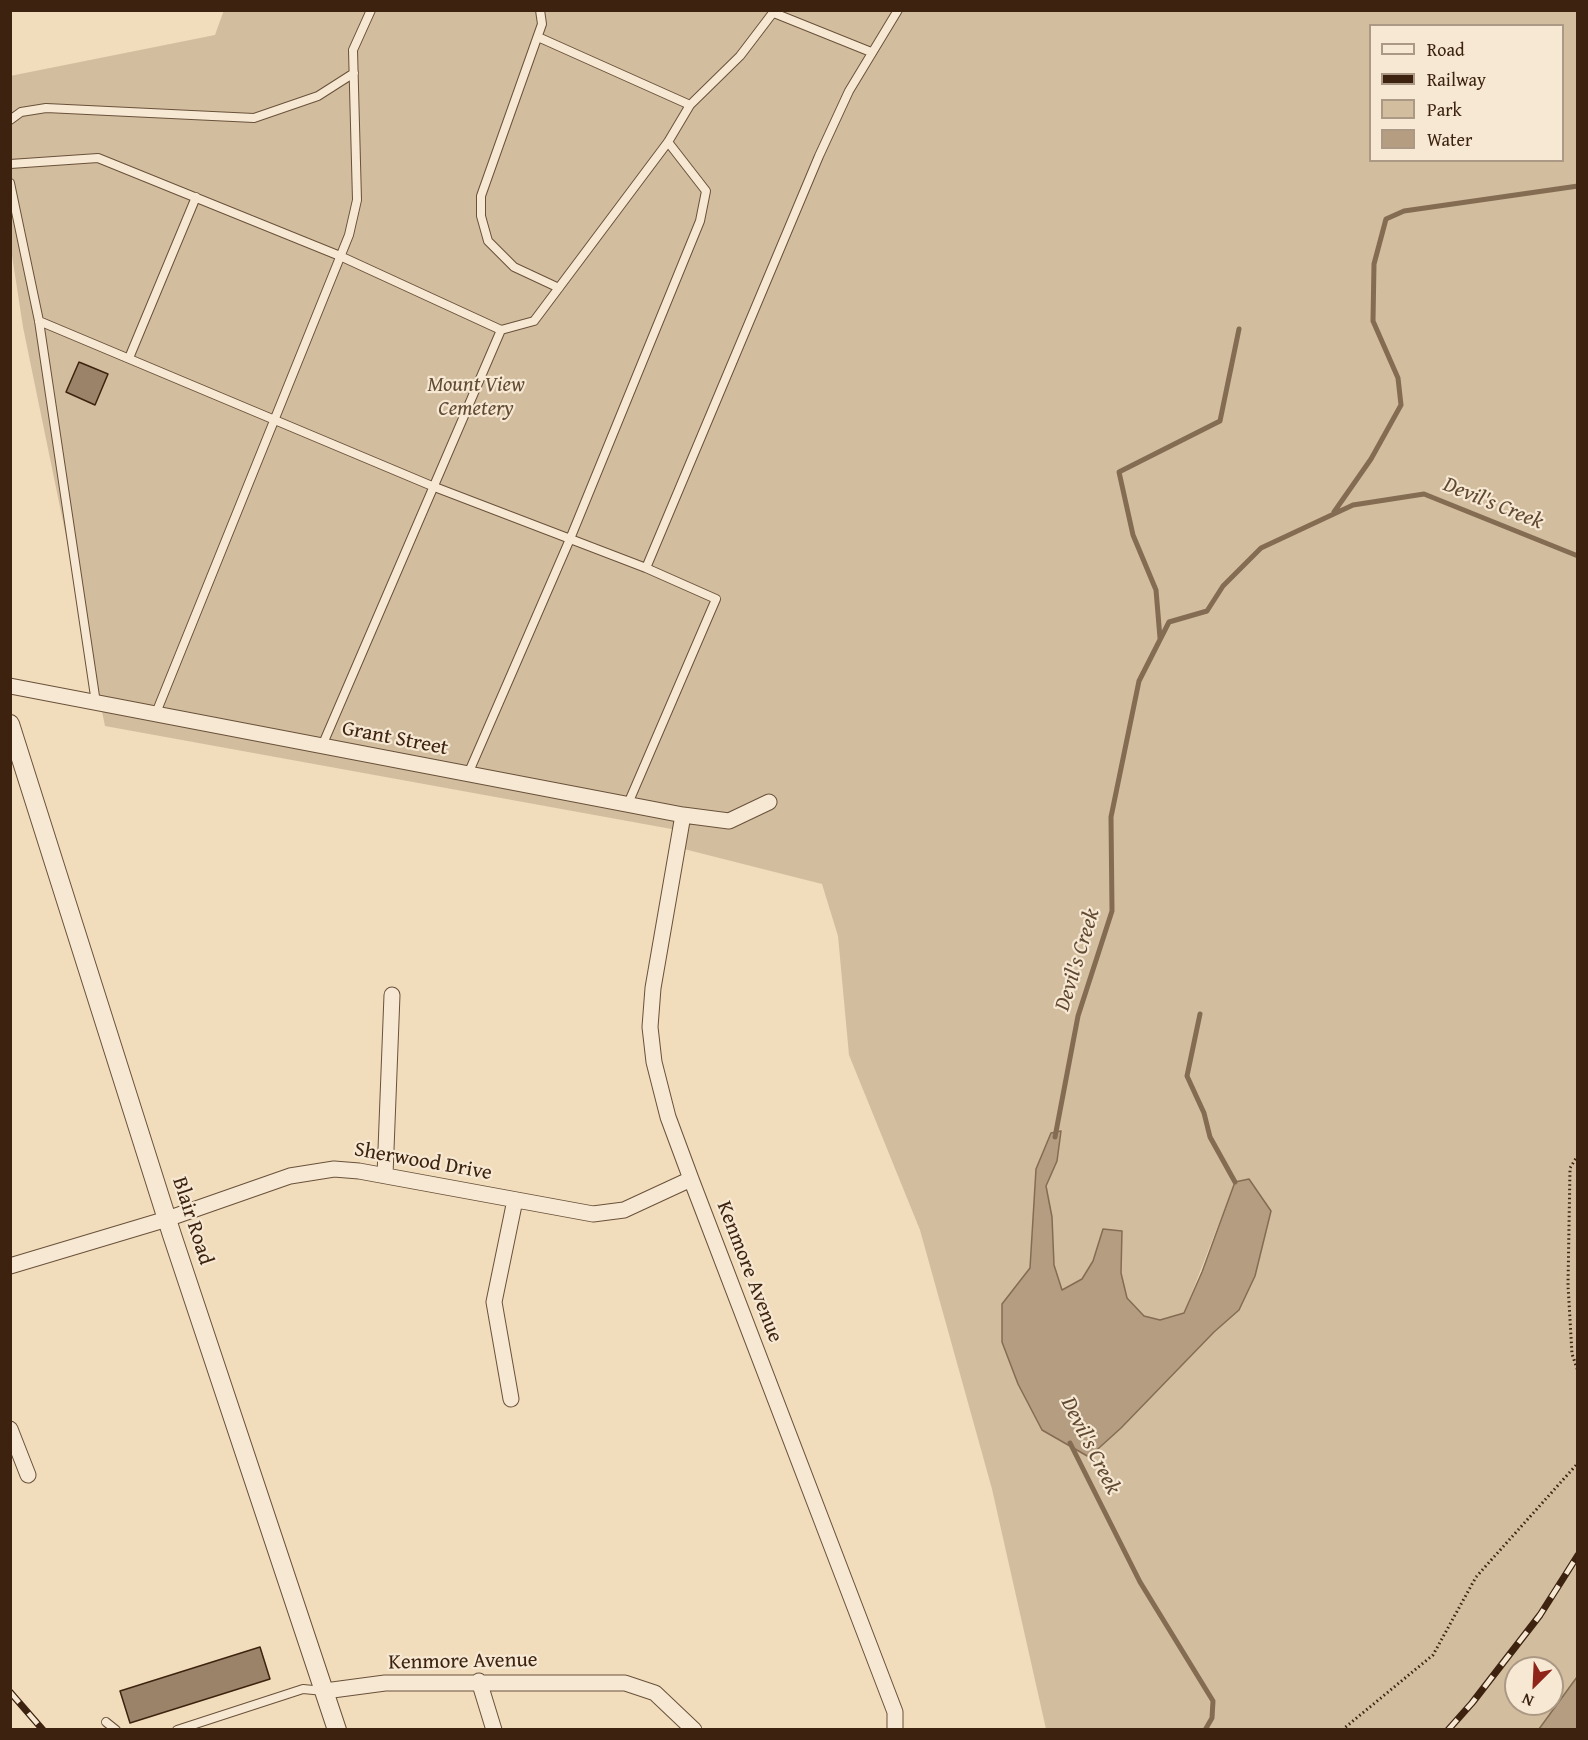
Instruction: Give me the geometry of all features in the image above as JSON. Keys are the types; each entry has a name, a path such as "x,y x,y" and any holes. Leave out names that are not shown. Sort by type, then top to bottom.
{"street":[{"name":"Grant Street","path":"10,686 682,815 729,821 769,802"},
{"name":"Blair Road","path":"10,724 167,1219 337,1730"},
{"name":"Kenmore Avenue","path":"682,815 653,988 650,1027 654,1062 668,1117 691,1179 896,1712 895,1730"},
{"path":"385,1176 392,995"},
{"name":"Sherwood Drive","path":"10,1266 167,1219 290,1176 334,1169 385,1176 593,1214 624,1210 691,1179"},
{"path":"511,1399 494,1302 515,1200"},
{"path":"10,1429 28,1474"},
{"name":"Kenmore Avenue","path":"325,1691 385,1683 479,1681 625,1683 655,1693 694,1730"},
{"path":"479,1681 494,1730"}],"lane":[{"path":"156,714 340,256 357,200 353,50 371,10"},
{"path":"540,10 542,24 481,196 481,216 489,241 514,267 560,288"},
{"path":"646,568 819,156 849,91 897,10"},
{"path":"10,164 98,158 340,256 501,330 534,321 668,142 690,105 740,56 775,12 871,52"},
{"path":"538,37 690,105"},
{"path":"10,120 21,112 46,108 254,118 318,96 354,74"},
{"path":"468,775 570,539 700,221 706,191 668,142"},
{"path":"10,183 39,321 96,703"},
{"path":"129,358 196,198"},
{"path":"39,321 432,486 646,568 717,599 627,806"},
{"path":"322,746 501,330"},
{"path":"177,1730 303,1689 325,1691"},
{"path":"106,1722 116,1730"}],"path":[{"path":"1578,1155 1570,1168 1568,1285 1572,1354 1578,1371"},
{"path":"1342,1730 1433,1655 1476,1577 1578,1463"}],"green space":[{"name":"Mount View Cemetery","path":"224,10 1577,11 1578,1677 1564,1696 1564,1656 1504,1656 1504,1716 1549,1716 1539,1729 1046,1729 992,1489 920,1230 849,1055 838,936 822,884 676,847 677,830 105,726 23,327 11,249 10,76 215,35","holes":["1057,1161 1046,1186 1052,1217 1054,1265 1062,1291 1082,1279 1093,1261 1103,1229 1122,1231 1121,1273 1127,1298 1144,1316 1160,1320 1184,1313 1235,1182 1239,1310 1089,1457 1042,1430 1018,1384 1002,1342 1002,1304 1030,1268 1036,1169"]}],"water":[{"path":"1061,1131 1057,1161 1046,1186 1052,1217 1054,1265 1062,1290 1082,1279 1093,1261 1103,1229 1122,1231 1121,1273 1127,1298 1144,1316 1160,1320 1184,1313 1202,1272 1235,1182 1249,1179 1271,1211 1255,1276 1239,1310 1089,1457 1042,1430 1018,1384 1002,1342 1002,1304 1030,1268 1036,1169 1051,1133"},
{"path":"1577,1677 1577,1729 1539,1729 1548,1716 1564,1716 1564,1695"}],"building":[{"path":"79,362 108,374 95,405 66,392"},
{"path":"260,1647 270,1679 130,1723 120,1691"}],"waterway":[{"path":"1334,512 1371,459 1401,405 1398,378 1373,321 1374,264 1386,219 1404,211 1578,186"},
{"path":"1160,638 1156,590 1133,535 1119,472 1220,421 1239,329"},
{"name":"Devil's Creek","path":"1055,1137 1078,1016 1112,911 1111,817 1139,681 1169,622 1207,611 1223,586 1261,548 1353,505 1424,494 1578,556"},
{"path":"1200,1014 1187,1076 1204,1113 1210,1137 1235,1182"},
{"name":"Devil's Creek","path":"1070,1443 1140,1582 1213,1701 1212,1718 1205,1730"}],"railway":[{"path":"1448,1730 1472,1703 1540,1615 1578,1555"},
{"path":"10,1692 43,1730"}]}
